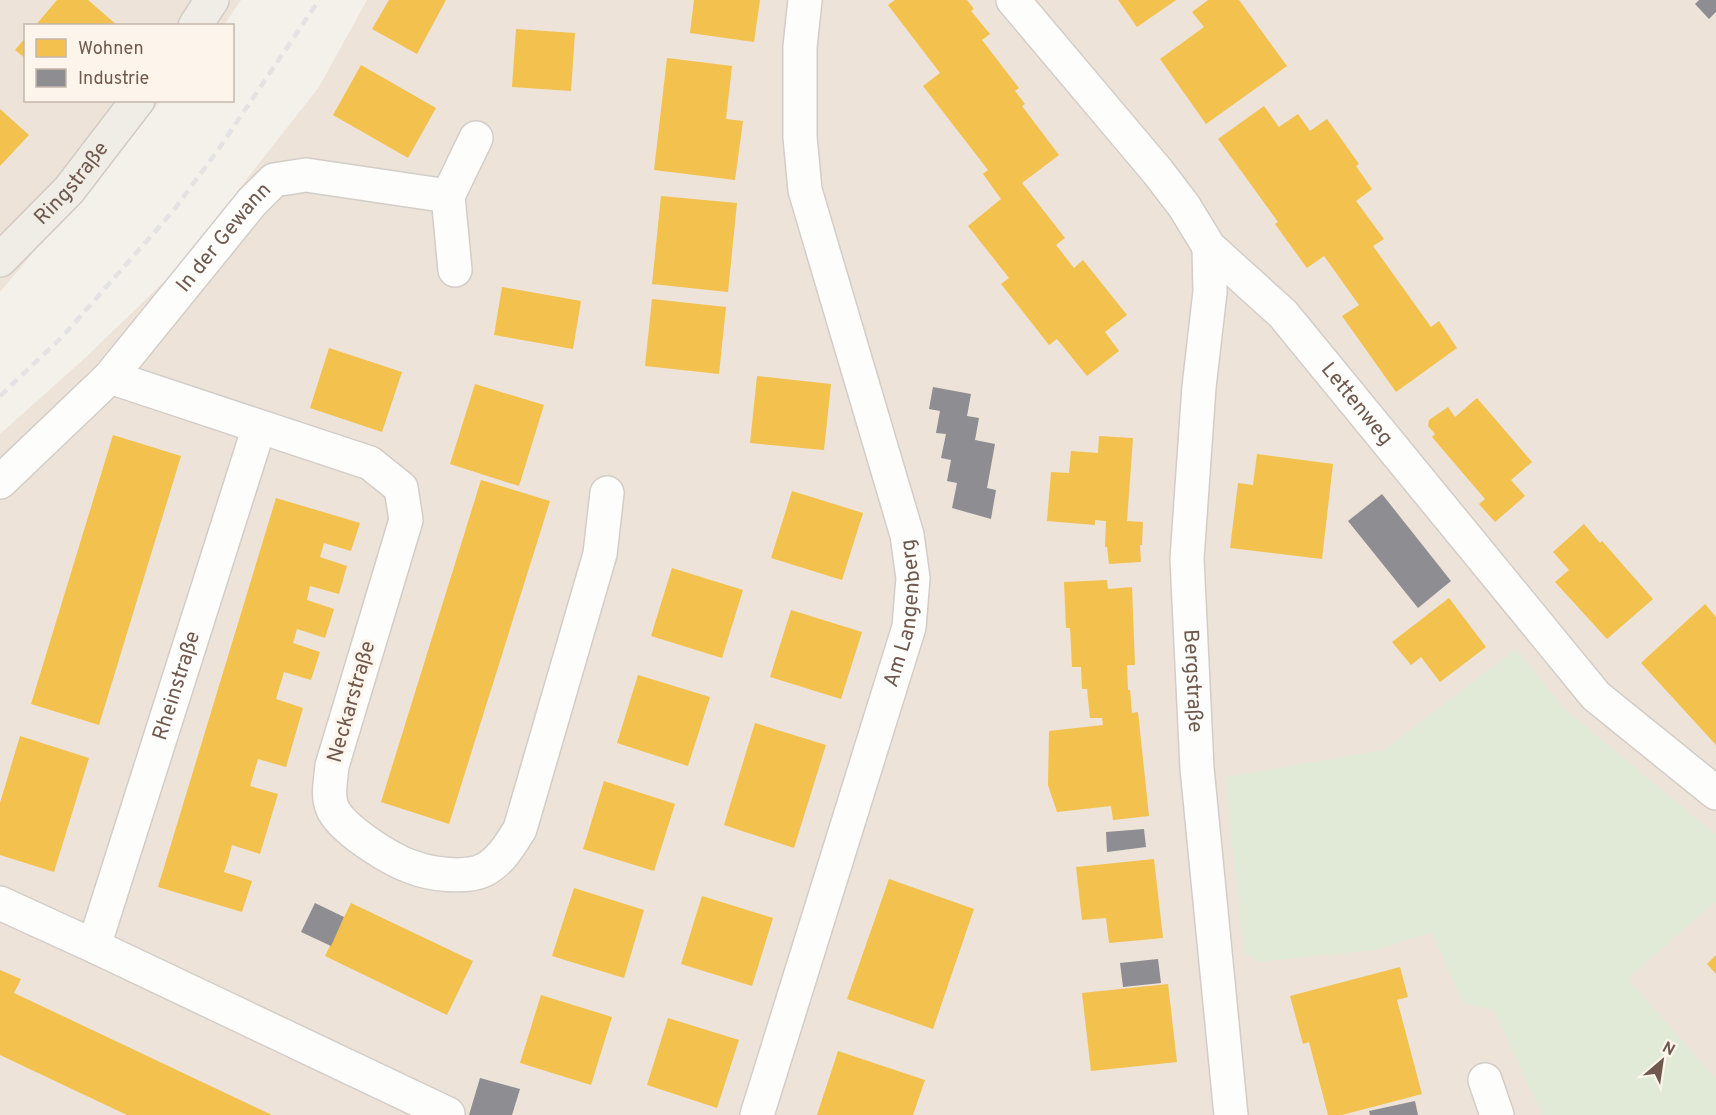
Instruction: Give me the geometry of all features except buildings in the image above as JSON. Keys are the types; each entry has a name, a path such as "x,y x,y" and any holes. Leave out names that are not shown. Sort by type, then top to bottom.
{"main road":[{"path":"196,24 212,0"},
{"name":"Ringstraße","path":"0,260 69,190 136,102"}],"street":[{"name":"Am Langenberg","path":"757,1115 909,627 913,578 907,535 805,190 800,137 800,46 805,0"},
{"name":"Lettenweg","path":"1013,0 1158,172 1184,206 1209,247 1283,314 1596,696 1716,793"},
{"path":"454,270 448,196 476,138"},
{"name":"In der Gewann","path":"110,377 252,202 274,180 306,175 448,196"},
{"name":"Bergstraße","path":"1209,247 1210,292 1199,387 1186,559 1197,768 1232,1115"},
{"path":"0,482 110,377"},
{"name":"Neckarstraße","path":"110,377 370,463 401,488 406,520 332,766 330,788 332,807 341,822 356,835 411,867 459,875 483,870 505,854 520,830 600,554 607,493"},
{"name":"Rheinstraße","path":"94,946 259,427"},
{"path":"0,903 448,1114"},
{"path":"1485,1080 1497,1115"}],"shaded area":[{"path":"0,0 241,0 225,24 24,24 24,102 160,102 0,292"},
{"path":"367,0 1716,0 1716,1115 0,1115 0,434 84,359 173,273 319,87"}],"green space":[{"path":"1516,649 1563,707 1716,835 1716,901 1628,979 1716,1079 1716,1115 1541,1115 1494,1010 1463,1003 1432,932 1376,950 1259,962 1244,952 1225,777 1384,750"}],"railway":[{"path":"0,396 63,336 173,211 218,150 319,0"}]}
